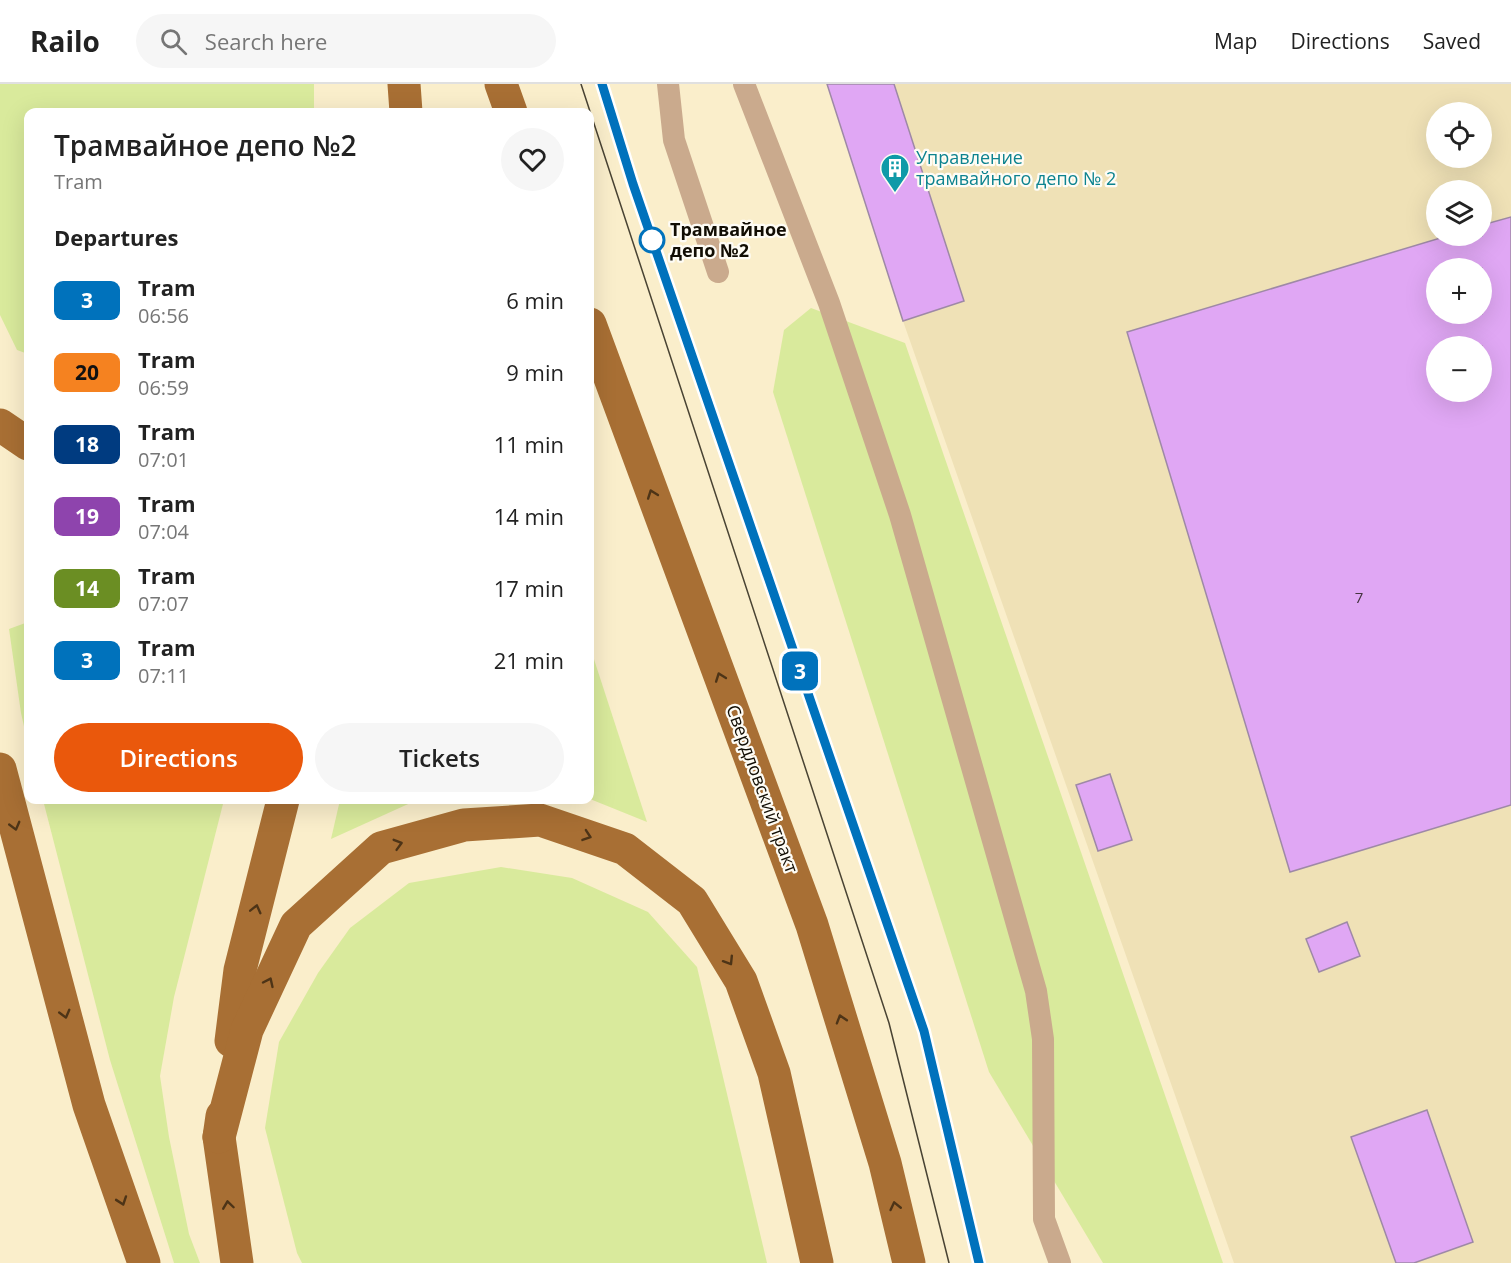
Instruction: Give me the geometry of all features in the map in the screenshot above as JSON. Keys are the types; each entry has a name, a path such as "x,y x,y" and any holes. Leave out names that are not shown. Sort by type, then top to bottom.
{"main road":[{"path":"404,84 406,108"},
{"path":"501,84 510,108"},
{"name":"Свердловский тракт","path":"594,335 812,925 885,1163 909,1263"},
{"path":"0,425 24,441"},
{"path":"0,769 89,1105 144,1263"},
{"path":"237,1263 219,1137 240,970 283,804"},
{"path":"219,1137 247,1030 297,925 381,848 464,825 540,820 626,849 692,902 698,911 741,981 774,1073 817,1263"}],"lane":[{"path":"668,84 674,140 718,272"},
{"path":"744,84 829,303 900,515 1036,991 1043,1039 1044,1219 1060,1263"}],"shaded area":[{"path":"827,84 1511,84 1511,1263 1234,1263 903,321"}],"green space":[{"path":"0,84 314,84 314,108 24,108 24,353 17,350 0,315"},
{"path":"811,308 905,343 1223,1263 1103,1263 989,1072 773,392 784,330"},
{"path":"24,623 24,726 21,713 9,629"},
{"path":"594,659 647,822 594,801"},
{"path":"44,804 223,804 174,997 160,1076 169,1137 189,1234 200,1263 174,1263 110,1060"},
{"path":"339,804 408,804 331,839"},
{"path":"501,867 572,878 648,912 697,967 767,1263 302,1263 297,1253 265,1128 279,1042 318,973 350,928 409,883"}],"building":[{"name":"Управление трамвайного депо № 2","path":"827,84 894,84 964,301 903,321"},
{"path":"1511,217 1511,805 1290,872 1127,332 1426,242 1426,246 1492,246 1492,222"},
{"path":"1110,774 1132,840 1098,851 1076,785"},
{"path":"1347,922 1360,956 1319,972 1306,939"},
{"path":"1427,1110 1473,1242 1414,1263 1396,1263 1351,1137"}],"tram line":[{"path":"581,84 589,108"},
{"path":"602,84 633,184 924,1031 979,1263"},
{"name":"3","path":"602,84 633,184 924,1031 979,1263"},
{"path":"594,124 889,1023 949,1263"}],"place":[{"name":"Управление трамвайного депо № 2","path":"895,194"},
{"name":"Трамвайное депо №2","path":"652,240"}]}
